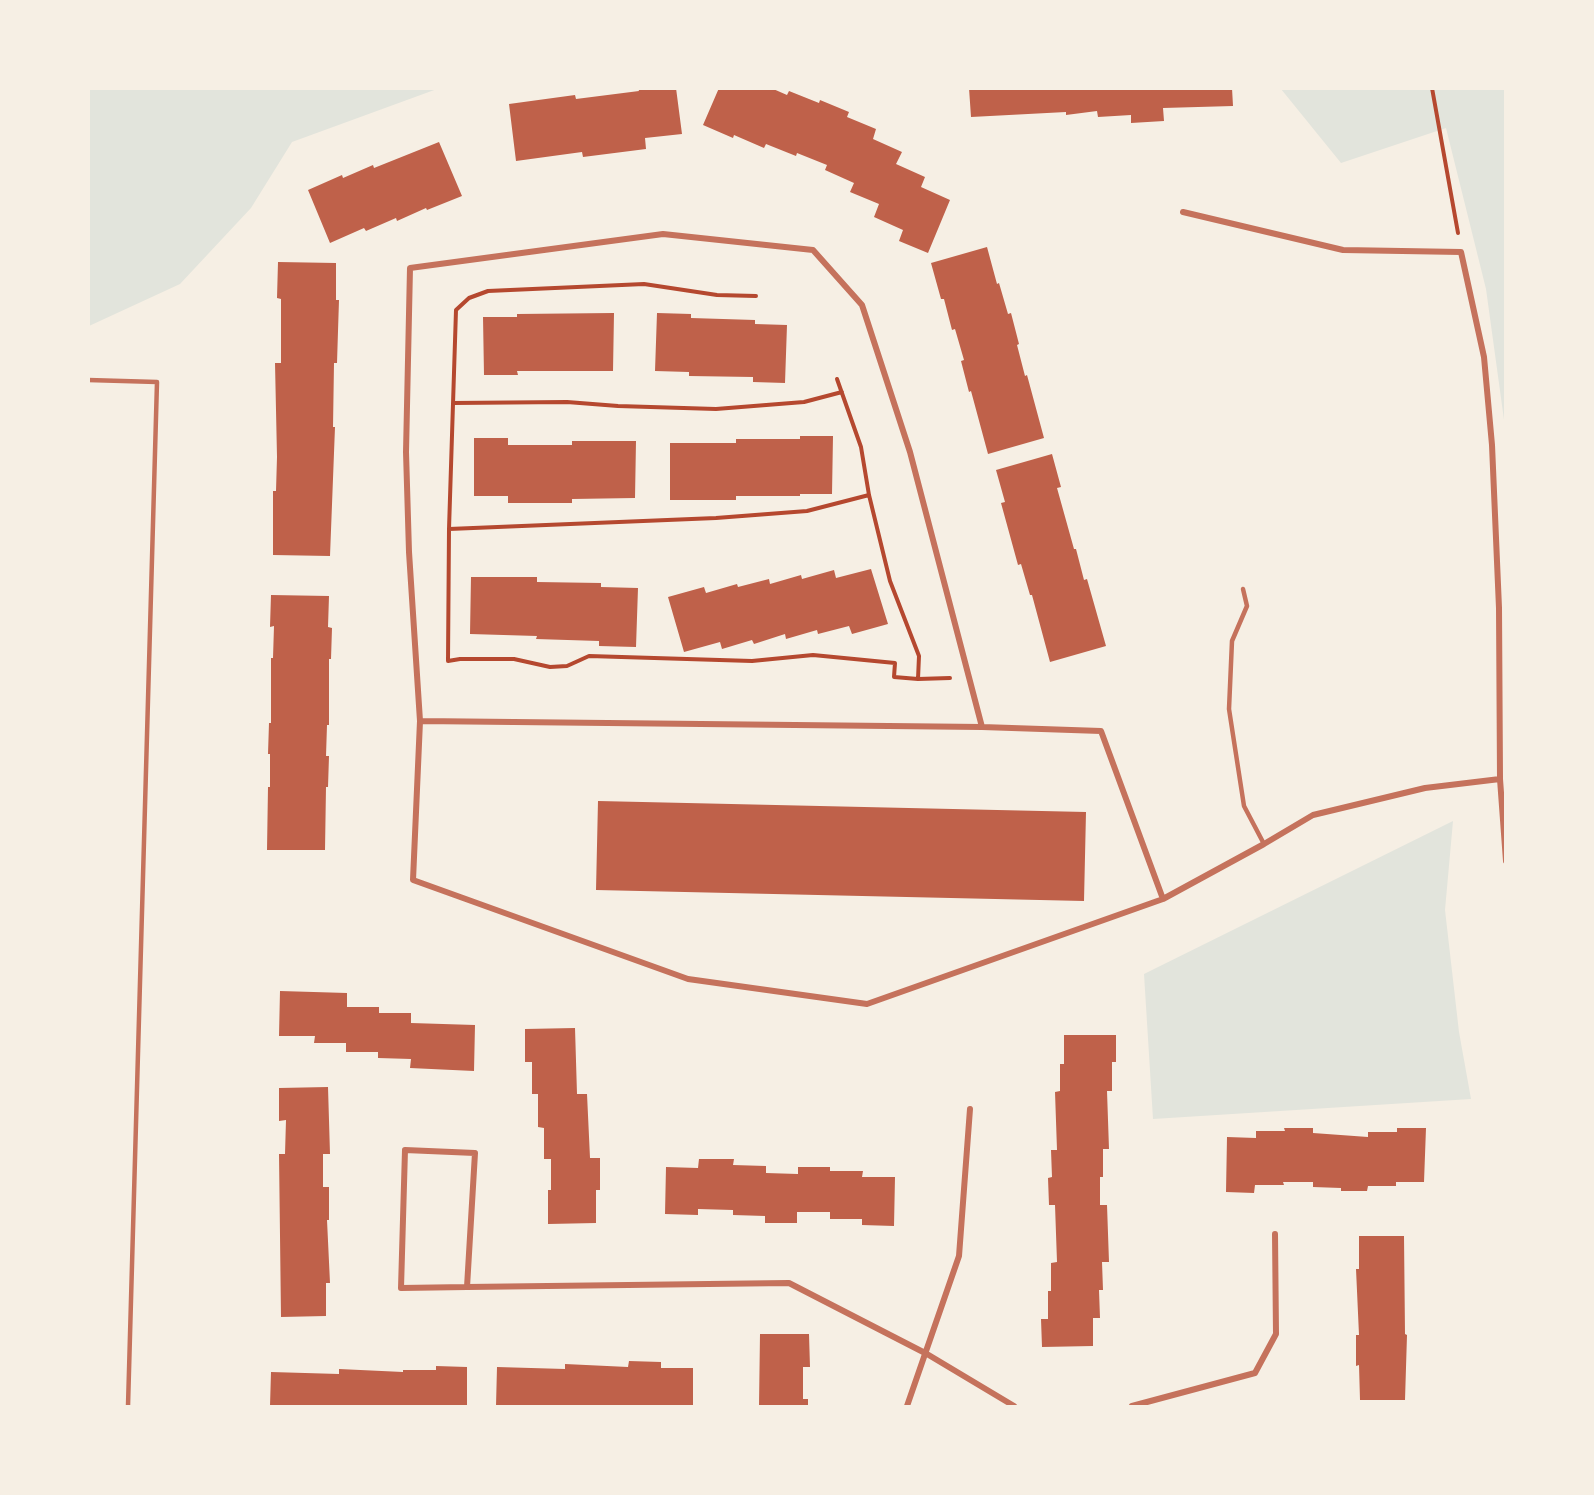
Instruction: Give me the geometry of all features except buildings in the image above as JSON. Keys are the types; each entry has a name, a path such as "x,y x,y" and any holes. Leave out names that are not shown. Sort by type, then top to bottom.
{"street":[{"path":"1183,212 1343,250 1461,252 1484,357 1491,445 1499,608 1500,779 1506,861"},
{"path":"982,728 910,452 862,305 813,250 663,234 410,268 406,452 409,552 420,721 413,880 688,979 867,1004 1163,898 1313,815 1425,788 1500,779"},
{"path":"420,721 1101,731 1163,898"},
{"path":"907,1407 959,1256 970,1108"},
{"path":"467,1287 475,1153 405,1150 401,1288 789,1283 927,1354 1014,1407"},
{"path":"1131,1407 1255,1373 1276,1334 1275,1233"}],"lane":[{"path":"88,380 157,382 128,1407"},
{"path":"1243,589 1247,606 1232,641 1229,709 1244,806 1264,844"}],"path":[{"path":"1432,88 1461,252"},
{"path":"756,296 717,295 644,284 488,291 469,298 456,310 449,529 448,662 460,659 514,659 550,667 567,666 589,656 752,661 813,655 895,663 894,677 918,679 969,676"},
{"path":"837,379 861,447 869,495 890,581 919,656 918,679"},
{"path":"453,403 567,402 716,409 804,402 842,392"},
{"path":"449,529 704,519 807,511 869,495"}],"shaded area":[{"path":"88,89 437,89 292,142 251,208 180,284 89,326"},
{"path":"1281,89 1505,89 1505,427 1486,289 1446,128 1341,163"},
{"path":"1453,821 1445,910 1459,1032 1471,1099 1153,1119 1144,974"}]}
